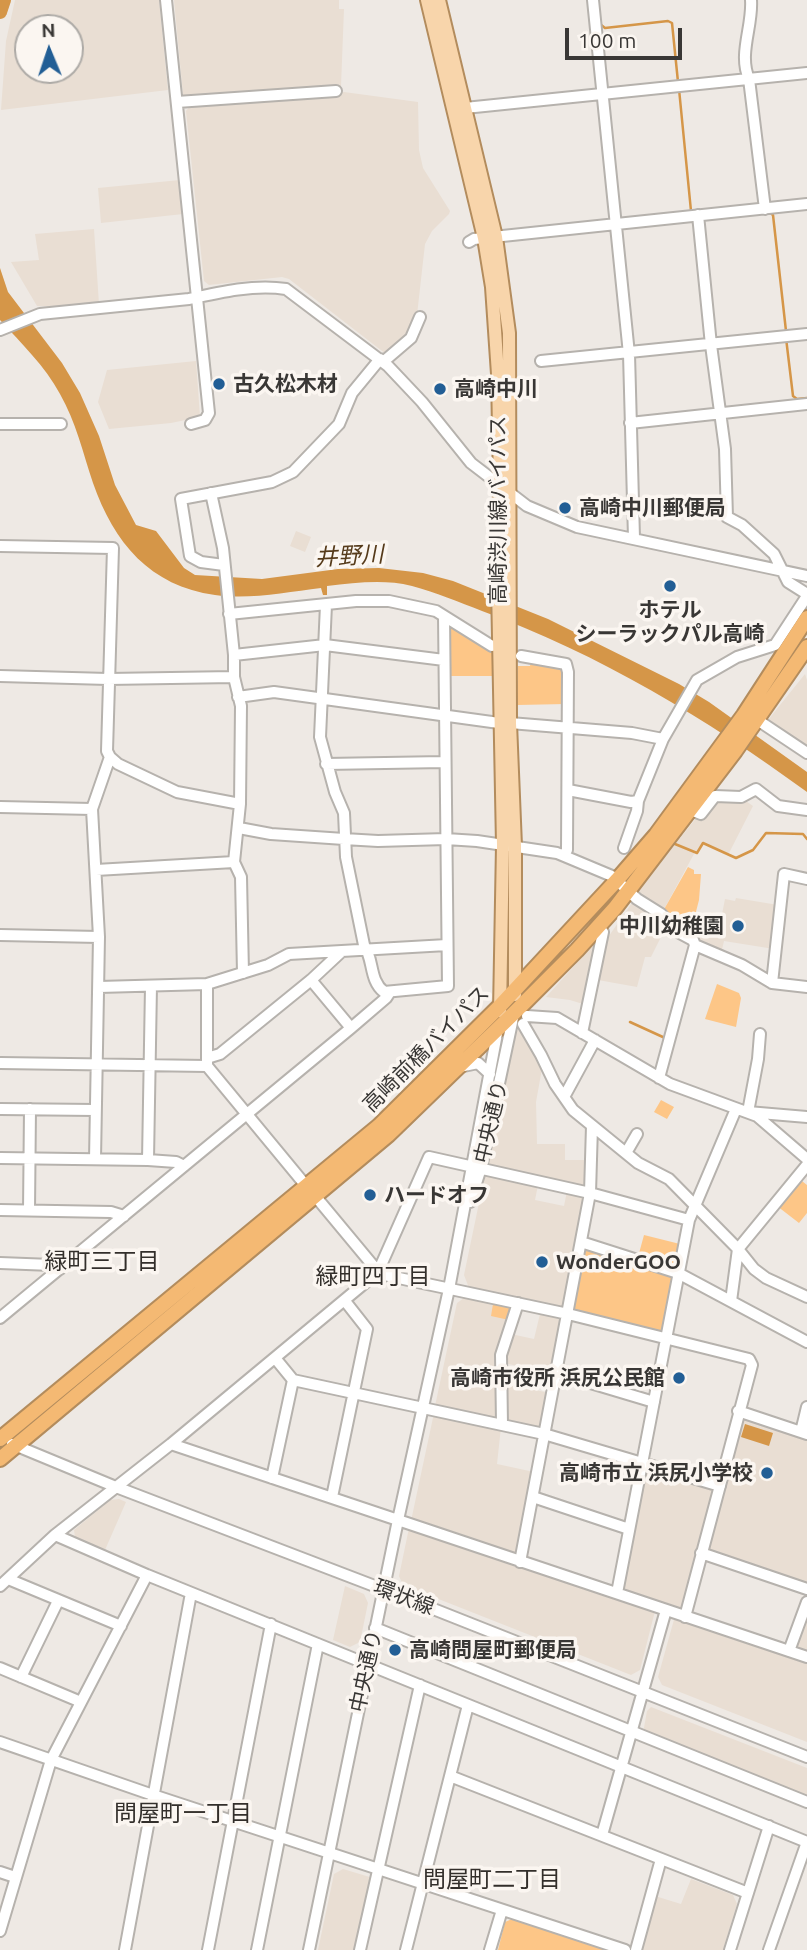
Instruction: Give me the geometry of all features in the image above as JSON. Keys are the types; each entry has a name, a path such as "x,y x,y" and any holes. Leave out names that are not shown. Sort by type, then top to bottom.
{"highway":[{"name":"高崎前橋バイパス","path":"752,719 798,618"},
{"name":"高崎前橋バイパス","path":"0,1439 311,1192 388,1135 498,1028 522,1018 598,927 656,835 752,719 807,647"},
{"name":"高崎前橋バイパス","path":"0,1459 311,1192 379,1126 622,886 691,810 729,747"}],"main road":[{"name":"高崎渋川線バイパス","path":"427,0 490,237 504,588 509,845 516,990 522,1018"},
{"name":"高崎渋川線バイパス","path":"439,0 466,108 509,333 511,494 504,588"},
{"name":"高崎渋川線バイパス","path":"498,1028 509,845"},
{"path":"515,965 521,970 534,970"}],"street":[{"path":"166,0 209,413 205,420 191,424"},
{"path":"593,0 629,354 634,538"},
{"path":"751,0 752,12 745,52 746,72 765,209"},
{"path":"466,108 807,73"},
{"path":"177,102 336,91"},
{"path":"469,242 490,237 807,204"},
{"path":"624,848 638,801 663,739 695,683 712,670 737,657 775,645 798,618 807,595 788,582 774,554 742,525 727,517 726,454 711,345 698,215"},
{"path":"0,330 32,316 271,286 286,289 382,360 422,402 471,463 527,506 564,522 807,576"},
{"path":"224,568 190,556 181,499 272,482 293,472 340,424 352,393 382,360 411,338 420,317"},
{"path":"541,361 807,334"},
{"path":"630,423 807,404"},
{"path":"0,424 61,424"},
{"path":"211,494 223,548 234,677 241,706 239,828 234,862 241,877 243,973"},
{"path":"0,546 113,548 107,751 118,764 177,792 240,804"},
{"path":"229,610 389,601 436,611 492,646"},
{"path":"326,605 320,737 326,764 344,813 344,839 364,945 378,987 383,992 448,986 444,616"},
{"path":"234,655 325,645 444,660"},
{"path":"521,656 566,664 568,672 567,850 564,855"},
{"path":"0,676 108,679 234,677"},
{"path":"238,697 274,692 505,723 632,733 663,739"},
{"path":"752,719 807,753"},
{"path":"95,1159 99,937 92,809 110,757"},
{"path":"326,764 444,762"},
{"path":"691,810 701,814 715,796 741,797 756,789 778,806 807,810"},
{"path":"568,790 638,801"},
{"path":"0,807 92,809"},
{"path":"239,828 271,834 378,841 446,839 546,850 564,855 612,876 695,945 742,965 772,983 807,988"},
{"path":"96,870 234,862"},
{"path":"772,983 784,874 807,879"},
{"path":"583,1033 603,932 598,927"},
{"path":"0,935 99,937"},
{"path":"99,987 207,984 268,965 289,954 447,945"},
{"path":"659,1078 695,945"},
{"path":"0,1063 150,1065 207,1062 311,980 341,952"},
{"path":"311,980 351,1028"},
{"path":"207,984 207,1062 378,1272 568,1314 749,1359 752,1365 685,1617"},
{"path":"148,1160 151,986"},
{"path":"3,1311 60,1269 351,1028 390,992"},
{"path":"807,1159 761,1119 677,1087 557,1018 522,1018 555,1084 573,1110 638,1163 669,1179 738,1249 754,1269 766,1278 807,1297"},
{"name":"中央通り","path":"309,1950 367,1663 461,1228 476,1167 522,1018"},
{"name":"中央通り","path":"476,1167 498,1028"},
{"path":"617,1593 689,1220 742,1111 758,1059 760,1034"},
{"path":"564,1097 595,1040"},
{"path":"459,1067 478,1063 490,1074"},
{"path":"0,1109 95,1110"},
{"path":"29,1210 30,1109"},
{"path":"742,1111 807,1117"},
{"path":"520,1562 590,1193 592,1126"},
{"path":"626,1153 637,1134"},
{"path":"121,1626 4,1582 55,1535 171,1444 378,1272 429,1157 590,1193 689,1220"},
{"path":"0,1158 148,1160 176,1162 184,1166"},
{"path":"731,1301 738,1249 807,1165"},
{"path":"0,1210 111,1212 124,1216"},
{"path":"581,1242 678,1273 807,1342"},
{"path":"0,1264 52,1265 60,1269"},
{"path":"332,1497 367,1329 345,1301"},
{"path":"502,1424 501,1355 518,1303"},
{"path":"275,1359 293,1380 544,1434 720,1486"},
{"path":"557,1373 653,1402"},
{"path":"272,1478 293,1380"},
{"path":"738,1412 804,1433 807,1407"},
{"name":"環状線","path":"0,1439 116,1487 383,1589 807,1757"},
{"path":"171,1444 807,1657"},
{"path":"533,1497 629,1529"},
{"path":"55,1535 147,1575 807,1842 769,1950"},
{"path":"701,1553 807,1589"},
{"path":"0,1931 51,1760 147,1575"},
{"path":"125,1950 191,1592"},
{"path":"21,1677 58,1601"},
{"path":"789,1651 807,1602"},
{"path":"602,1835 666,1610"},
{"path":"208,1950 271,1624"},
{"path":"375,1628 807,1802"},
{"path":"257,1950 318,1644"},
{"path":"0,1668 82,1702"},
{"path":"360,1950 421,1685"},
{"path":"406,1950 468,1705"},
{"path":"0,1742 625,1950"},
{"path":"450,1776 748,1893"},
{"path":"730,1950 769,1826"},
{"path":"636,1950 661,1859"},
{"path":"0,1872 15,1877"},
{"path":"490,1950 502,1910"}],"shaded area":[{"path":"15,0 159,0 168,90 1,110 6,41"},
{"path":"174,0 339,0 339,9 344,9 341,86 189,100 183,95"},
{"path":"344,92 418,102 419,150 423,168 450,211 432,231 425,244 417,315 411,334 386,354 289,279 282,277 209,285 204,281 186,111 190,106"},
{"path":"180,180 183,214 101,223 98,188"},
{"path":"94,229 99,304 37,306 11,262 39,260 35,234"},
{"path":"0,268 8,292 62,363 80,393 99,436 115,485 136,525 156,531 184,568 195,575 262,579 338,569 379,568 423,573 453,581 548,619 679,684 709,702 807,772 807,792 691,714 610,668 525,628 429,591 401,584 370,582 327,586 327,595 323,595 321,588 241,597 192,590 153,571 138,558 112,525 93,483 66,405 54,384 0,320"},
{"path":"196,361 200,417 171,423 109,429 98,402 107,370"},
{"path":"296,531 311,537 305,552 290,546"},
{"path":"451,627 492,650 492,676 447,676 448,629"},
{"path":"531,661 563,667 566,704 517,705 518,666 530,666"},
{"path":"805,674 807,680 807,748 768,720"},
{"path":"743,799 753,806 728,855 704,843 697,853 695,852 662,913 637,896 640,888 697,817 702,820 719,800"},
{"path":"688,867 694,870 694,874 701,874 699,900 691,931 687,933 662,913"},
{"name":"中川幼稚園","path":"736,898 778,905 774,949 724,941 721,954 698,945 703,915 710,916 711,912 722,914 725,899 735,901"},
{"path":"634,900 657,914 666,927 651,957 645,957 637,987 598,980 604,943"},
{"path":"597,941 586,1005 546,997"},
{"path":"717,984 739,993 741,998 736,1027 705,1019"},
{"path":"521,1026 543,1063 536,1102 537,1144 565,1144 565,1160 587,1160 584,1188 487,1167 515,1034"},
{"path":"661,1100 674,1107 667,1119 654,1112"},
{"path":"485,1174 538,1185 535,1200 564,1206 567,1191 582,1194 585,1198 564,1305 561,1307 469,1288 464,1275"},
{"path":"798,1178 807,1185 807,1213 799,1223 777,1206"},
{"path":"644,1235 680,1244 676,1264 671,1267 638,1257"},
{"path":"583,1249 671,1274 673,1278 664,1328 660,1331 576,1311 573,1307"},
{"path":"464,1298 511,1308 500,1349 498,1419 435,1406 457,1303"},
{"path":"493,1304 511,1308 509,1320 491,1316"},
{"path":"540,1314 560,1318 562,1322 553,1374 504,1363 511,1334 534,1339"},
{"path":"504,1383 549,1393 543,1427 505,1421"},
{"path":"434,1413 501,1427 497,1464 534,1472 516,1555 411,1521"},
{"name":"高崎市立 浜尻小学校","path":"740,1419 807,1440 807,1583 711,1550 709,1547"},
{"path":"745,1424 773,1433 769,1446 741,1437"},
{"path":"648,1469 715,1490 684,1612 624,1593 621,1588 643,1472"},
{"path":"119,1499 126,1502 105,1550 75,1537 74,1530 110,1500"},
{"path":"409,1528 655,1611 640,1670 631,1675 403,1585 399,1576"},
{"path":"345,1586 364,1594 368,1603 360,1642 350,1647 333,1640"},
{"path":"807,1615 807,1653 798,1650 796,1646"},
{"path":"675,1616 807,1661 807,1742 662,1685 658,1677"},
{"path":"651,1707 807,1768 807,1798 643,1733 647,1711"},
{"path":"343,1869 373,1878 356,1950 318,1950 334,1874"},
{"path":"691,1879 733,1895 737,1904 723,1950 643,1950 655,1896 681,1904"},
{"path":"512,1919 605,1950 498,1950 505,1922"}],"waterway":[{"path":"0,12 4,0"},
{"path":"600,24 605,28 668,21 672,23 678,82"},
{"path":"679,89 691,211"},
{"path":"768,212 773,215 786,331"},
{"path":"702,220 719,218"},
{"path":"786,338 793,396 797,399 807,398"},
{"path":"675,844 697,853 703,843 736,858 753,850 766,833 803,834 807,839"},
{"path":"630,1022 665,1038"}],"place":[{"name":"古久松木材","path":"219,384"},
{"name":"高崎中川","path":"440,389"},
{"name":"高崎中川郵便局","path":"565,508"},
{"name":"ホテル シーラックパル高崎","path":"670,586"},
{"name":"中川幼稚園","path":"738,926"},
{"name":"ハードオフ","path":"370,1195"},
{"name":"WonderGOO","path":"542,1262"},
{"name":"高崎市役所 浜尻公民館","path":"679,1378"},
{"name":"高崎市立 浜尻小学校","path":"767,1473"},
{"name":"高崎問屋町郵便局","path":"395,1650"}],"district":[{"name":"緑町三丁目","path":"102,1261"},
{"name":"緑町四丁目","path":"373,1276"},
{"name":"問屋町一丁目","path":"183,1813"},
{"name":"問屋町二丁目","path":"492,1879"}],"water label":[{"name":"井野川","path":"349,556"}]}
